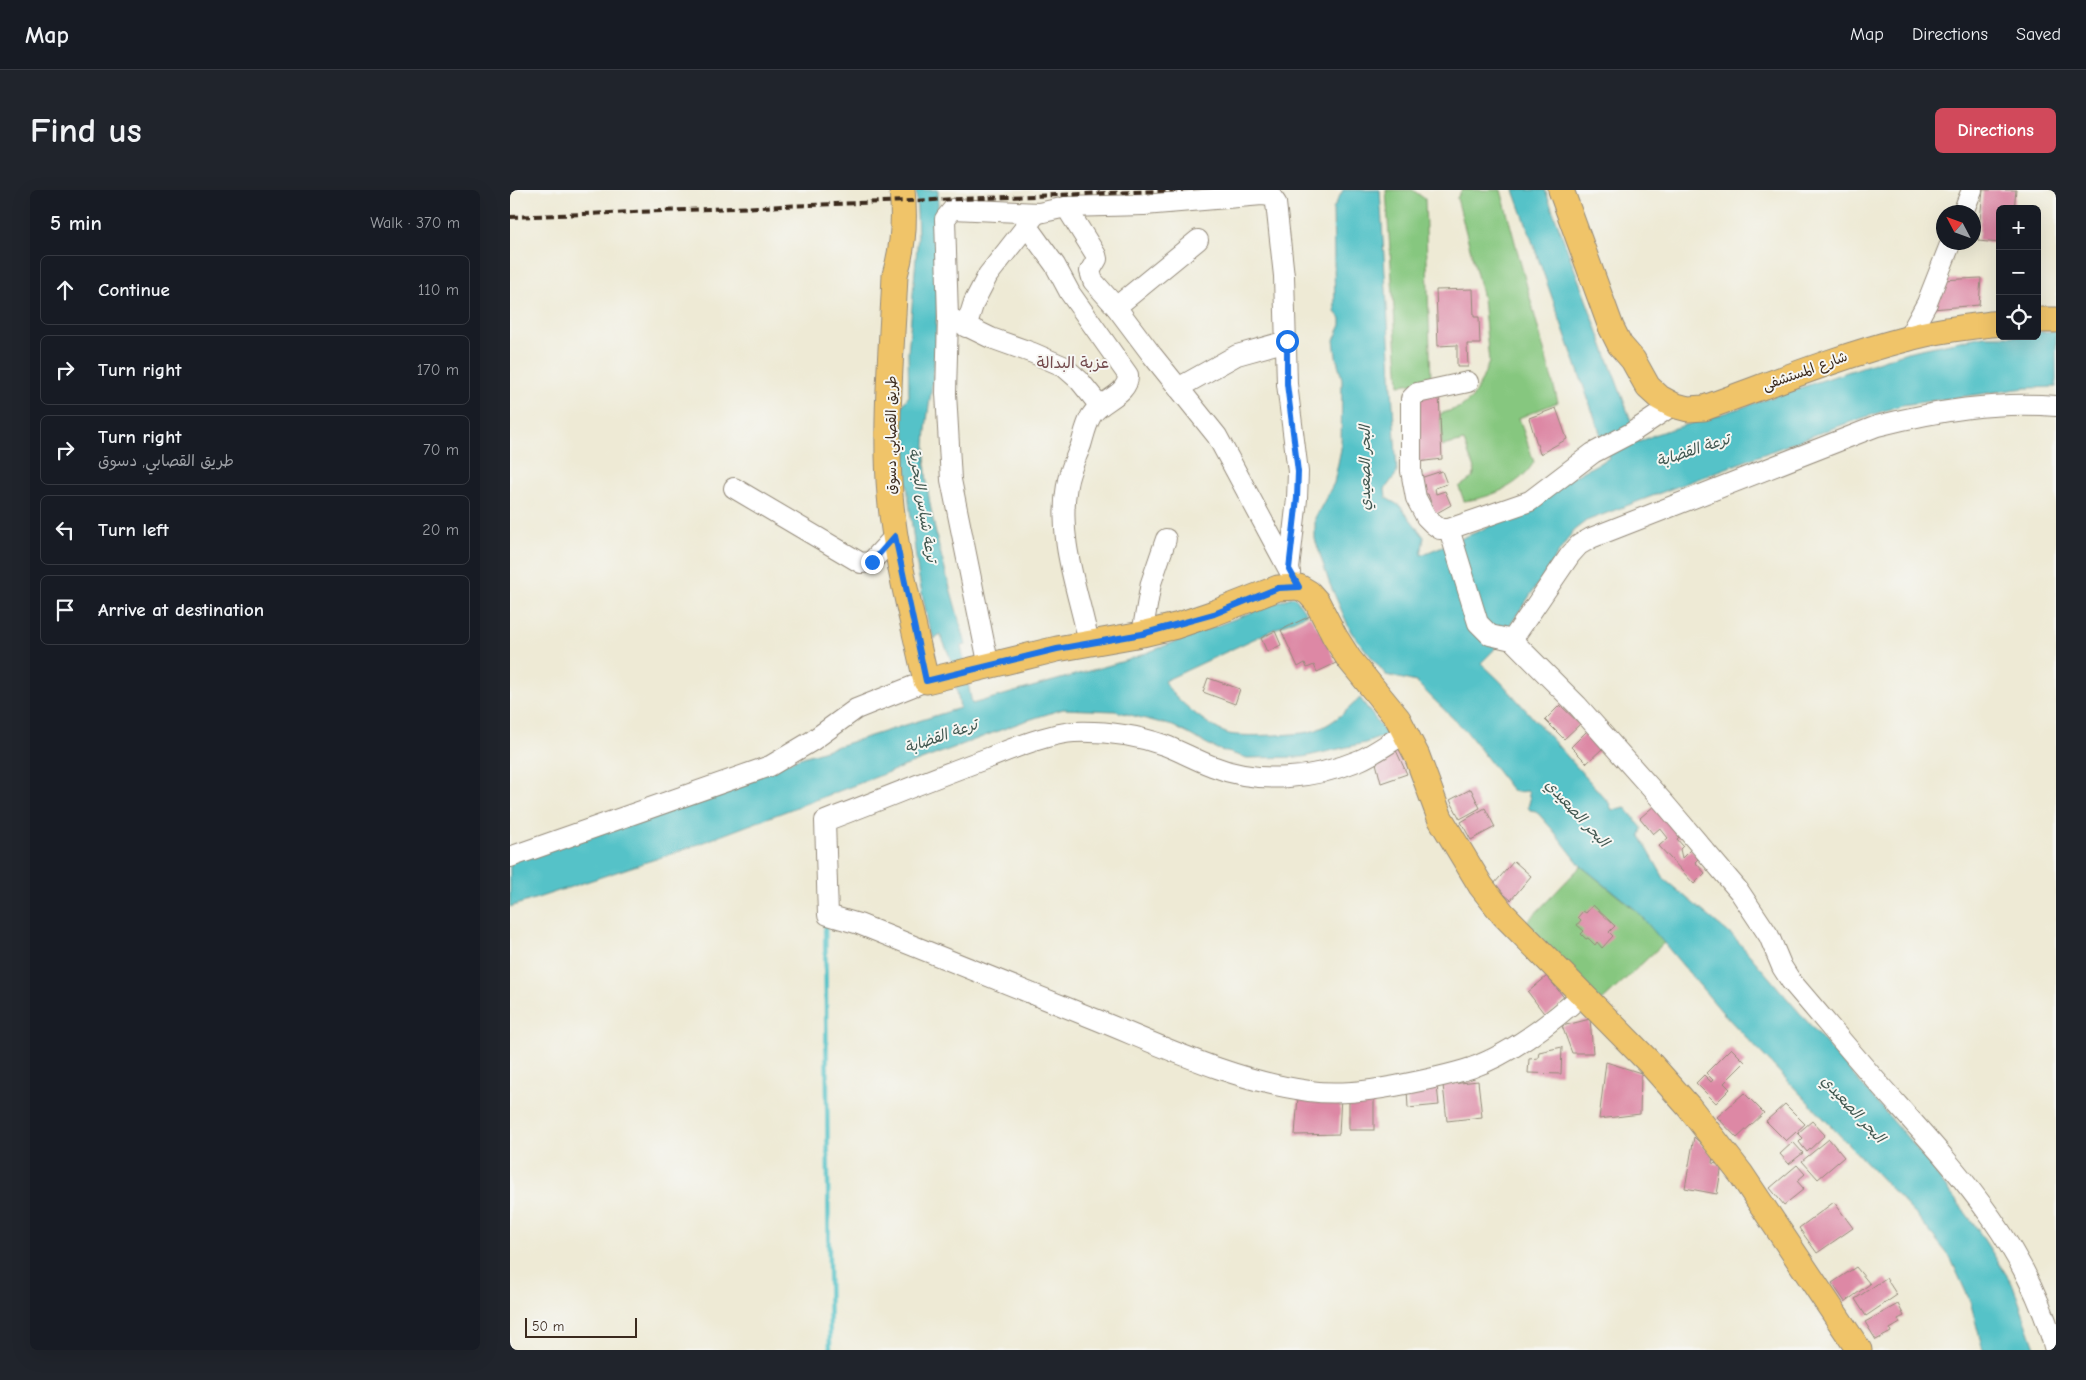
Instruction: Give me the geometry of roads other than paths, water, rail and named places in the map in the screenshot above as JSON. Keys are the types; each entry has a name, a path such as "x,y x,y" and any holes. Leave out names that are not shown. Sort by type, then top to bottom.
{"main road":[{"name":"طريق القصابي, دسوق","path":"886,190 886,247 895,276"},
{"name":"طريق القصابي, دسوق","path":"902,190 902,247 895,276 888,457 895,536 926,681"},
{"name":"شارع المستشفى","path":"1561,190 1615,336 1633,360 1648,388 1660,398 1673,405 1688,408 1704,408 1856,353 1908,338 1996,324"},
{"name":"شارع المستشفى","path":"1576,190 1628,332 1633,360"},
{"path":"2041,320 2056,320"},
{"path":"926,681 1089,643 1142,634 1214,614 1278,588 1307,594 1349,659 1402,726 1417,756 1440,818 1481,886 1503,914 1648,1061 1718,1143 1773,1220 1859,1350"}],"street":[{"path":"1966,205 1972,190"},
{"path":"973,670 951,480 946,393 948,318 946,218 953,209 1032,219 1066,207 1144,205 1262,195 1271,196 1276,203 1284,276 1287,384 1298,472 1297,498 1307,594"},
{"path":"1066,207 1096,256 1090,271 1093,281 1116,307 1217,436 1307,594"},
{"path":"966,327 974,302 988,275 1032,219"},
{"path":"1032,219 1070,293 1128,375 1124,388 1094,411 1087,424 1069,475 1064,523 1069,562 1089,643"},
{"path":"1116,307 1198,240"},
{"path":"1908,338 1927,303 1948,250"},
{"path":"948,318 1063,366 1079,380 1100,406"},
{"path":"1178,388 1236,355 1287,341"},
{"path":"1468,382 1416,393 1411,399 1411,472 1416,498 1426,517 1440,529 1449,529 1530,501 1547,490 1574,466 1609,443 1631,433 1673,405"},
{"path":"1512,640 1570,555 1579,545 1591,538 1877,426 1918,416 1960,409 2002,405 2056,406"},
{"path":"734,488 861,563 872,562 895,536"},
{"path":"1449,529 1478,623 1490,635 1512,640 1577,705 1739,891 1768,936 1782,967 1791,981 1971,1188 2000,1230 2039,1304 2055,1350"},
{"path":"1142,634 1151,583 1166,539"},
{"path":"510,857 770,766 812,741 856,709 926,681"},
{"path":"1402,726 1361,759 1303,776 1278,778 1249,776 1214,767 1165,746 1139,738 1106,733 1072,732 1026,744 825,821 828,915 858,924 1159,1046 1221,1069 1264,1082 1312,1092 1345,1093 1379,1089 1440,1077 1472,1067 1499,1055 1550,1022 1582,995"}],"water":[{"path":"916,190 938,190 935,343 925,456 930,504 935,528 966,645 961,646 972,704 1128,660 1294,596 1307,614 1164,681 1168,688 1183,703 1212,726 1229,734 1269,735 1309,732 1330,723 1360,698 1387,735 1365,743 1303,757 1247,758 1217,749 1173,726 1115,711 1063,709 1022,722 680,851 510,907 510,860 768,768 960,708 951,659 940,634 934,639 928,623 918,573 898,415 900,408 909,396 908,353 918,235"},
{"path":"1343,190 1380,190 1397,473 1385,489 1386,498 1400,506 1424,537 1421,555 1496,524 1569,479 1609,458 1514,190 1545,190 1639,442 1656,434 1907,352 1984,336 1996,336 1996,340 2041,340 2041,332 2056,331 2056,387 2025,388 1902,405 1830,429 1586,521 1573,531 1493,651 1481,663 1500,681 1609,803 1612,810 1625,807 1642,828 1640,836 1665,880 1735,938 1913,1144 1974,1224 2013,1285 2036,1350 1983,1350 1970,1301 1950,1257 1917,1216 1723,1013 1636,910 1581,866 1536,811 1530,810 1528,807 1530,800 1528,791 1516,792 1511,789 1467,732 1416,682 1386,675 1351,632 1329,582 1315,539 1315,518 1334,483 1341,449 1342,379 1334,340 1341,325 1341,319 1335,312 1333,209"}],"waterway":[{"path":"825,919 830,1350"}],"railway":[{"path":"510,217 1183,190"}],"district":[{"name":"عزبة البدالة","path":"1073,363"}],"water label":[{"name":"ترعة القضابة","path":"1693,450"},
{"name":"البحر الصعيدي","path":"1365,468"},
{"name":"ترعة شباس البحرية","path":"923,505"},
{"name":"ترعة القضابة","path":"941,736"},
{"name":"البحر الصعيدي","path":"1577,813"},
{"name":"البحر الصعيدي","path":"1853,1109"}]}
